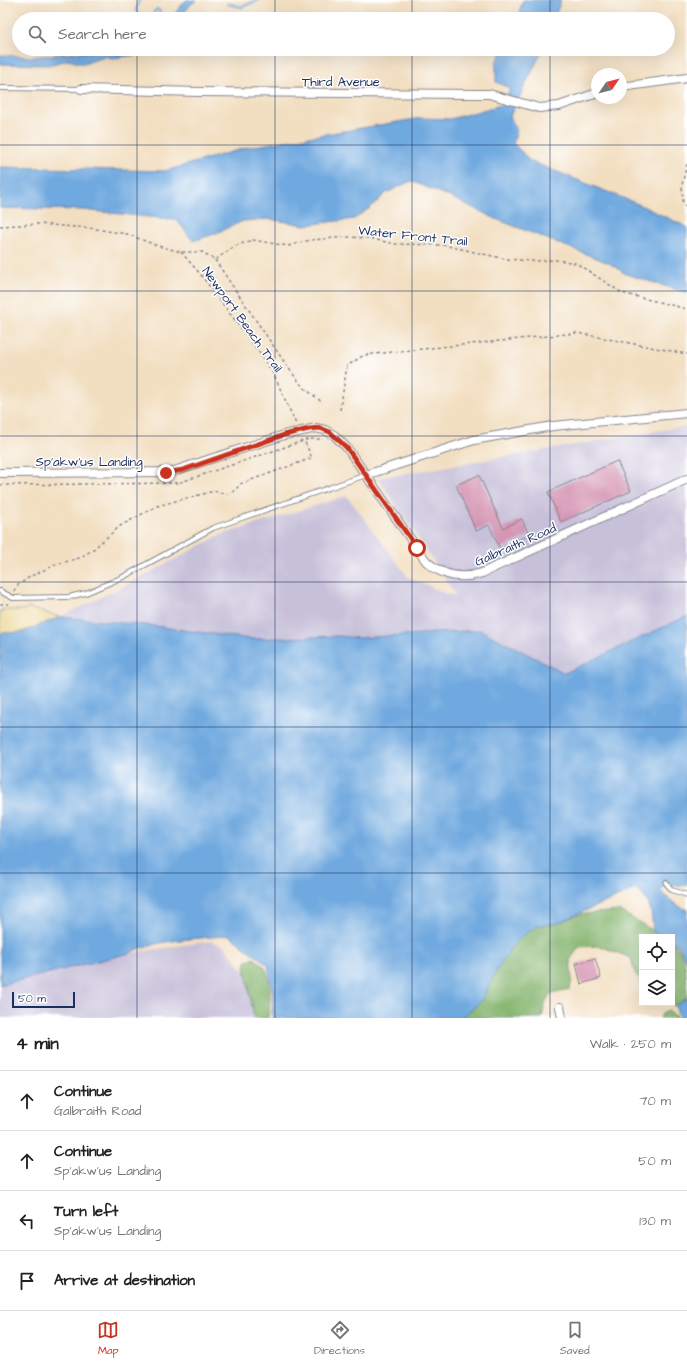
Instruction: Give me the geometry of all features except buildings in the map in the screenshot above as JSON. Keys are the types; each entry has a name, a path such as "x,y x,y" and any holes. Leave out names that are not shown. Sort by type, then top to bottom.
{"street":[{"path":"627,86 687,78"},
{"name":"Third Avenue","path":"81,89 199,92 488,94 539,108 549,108 591,95"},
{"path":"366,475 474,440 553,426 687,413"},
{"name":"Sp’akw’us Landing","path":"0,473 171,472 289,434 316,428 325,430 334,435 347,448 366,475"},
{"name":"Galbraith Road","path":"366,475 426,561 443,573 463,577 482,573 687,479"},
{"path":"560,1007 562,1018"}],"lane":[{"path":"0,88 81,89"},
{"path":"0,591 14,598 68,597 86,594 123,577 213,528 366,475"},
{"path":"666,883 672,890 687,895"}],"path":[{"path":"687,164 682,185 683,204 687,207"},
{"path":"0,226 38,224 89,228 127,234 158,246 181,252 202,252 215,260 291,372 303,387 323,403"},
{"name":"Water Front Trail","path":"215,260 224,252 235,246 253,240 288,246 310,240 335,237 368,238 396,244 443,245 506,259 531,261 558,260 576,263 592,272 622,293 687,309"},
{"name":"Newport Beach Trail","path":"181,252 201,275 258,351 274,375 299,430"},
{"path":"340,410 347,366 364,355 577,333 687,354"},
{"path":"0,604 12,604 15,588 31,576 54,565 79,558 100,544 125,522 157,506 214,492 222,495 230,494 234,492 240,484 312,458 303,437"},
{"path":"0,484 178,482 309,439 326,440"}],"shaded area":[{"path":"687,426 687,616 565,673 480,630 358,638 340,636 250,639 154,626 60,617 132,582 220,535 347,496 408,577 447,594 456,595 378,478"},
{"path":"211,941 224,946 250,978 258,1018 0,1018 0,985 130,953"}],"green space":[{"path":"620,911 658,934 639,934 639,979 635,973 631,958 600,946 579,947 570,960 572,979 570,989 551,993 545,1003 542,1018 461,1018 481,1001 498,968 512,946 521,937 537,926 557,923 581,914"},
{"path":"675,945 681,953 685,967 687,998 675,1006"},
{"path":"254,958 261,963 269,978 270,992 268,1018 254,1018 245,967 246,961"},
{"path":"669,1010 677,1018 660,1018 663,1012"}],"sand":[{"path":"29,608 60,617 88,620 0,657 0,610 23,610"}],"water":[{"path":"186,0 197,0 190,5 185,12 176,12"},
{"path":"523,0 561,0 557,12 519,12"},
{"path":"0,55 32,57 105,56 84,64 68,60 48,65 0,64"},
{"path":"105,56 128,56 112,58"},
{"path":"499,56 540,56 510,116 517,131 513,143 530,161 638,204 687,227 687,293 626,274 609,263 496,219 453,198 411,181 386,193 370,208 354,219 305,225 268,219 243,221 214,234 193,241 177,220 83,210 0,208 0,167 165,171 249,147 421,118 450,119 501,105 509,92 509,88 496,82 496,62"},
{"path":"687,616 687,885 666,885 660,891 675,904 687,910 687,962 678,945 675,944 675,934 658,934 653,931 648,903 636,889 557,923 537,926 521,937 512,946 498,968 481,1001 461,1018 272,1018 273,994 268,965 230,935 165,942 140,948 130,953 0,985 0,633 22,632 60,617 154,626 250,639 340,636 358,638 480,630 565,673"},
{"path":"687,998 687,1018 679,1018 675,1006"}],"waterway":[{"path":"137,12 136,10 139,0"},
{"path":"228,4 242,7 258,0"},
{"path":"154,12 157,9 160,12"}],"route":[{"path":"166,473 183,470 295,432 320,428 330,432 347,448 417,548"}]}
